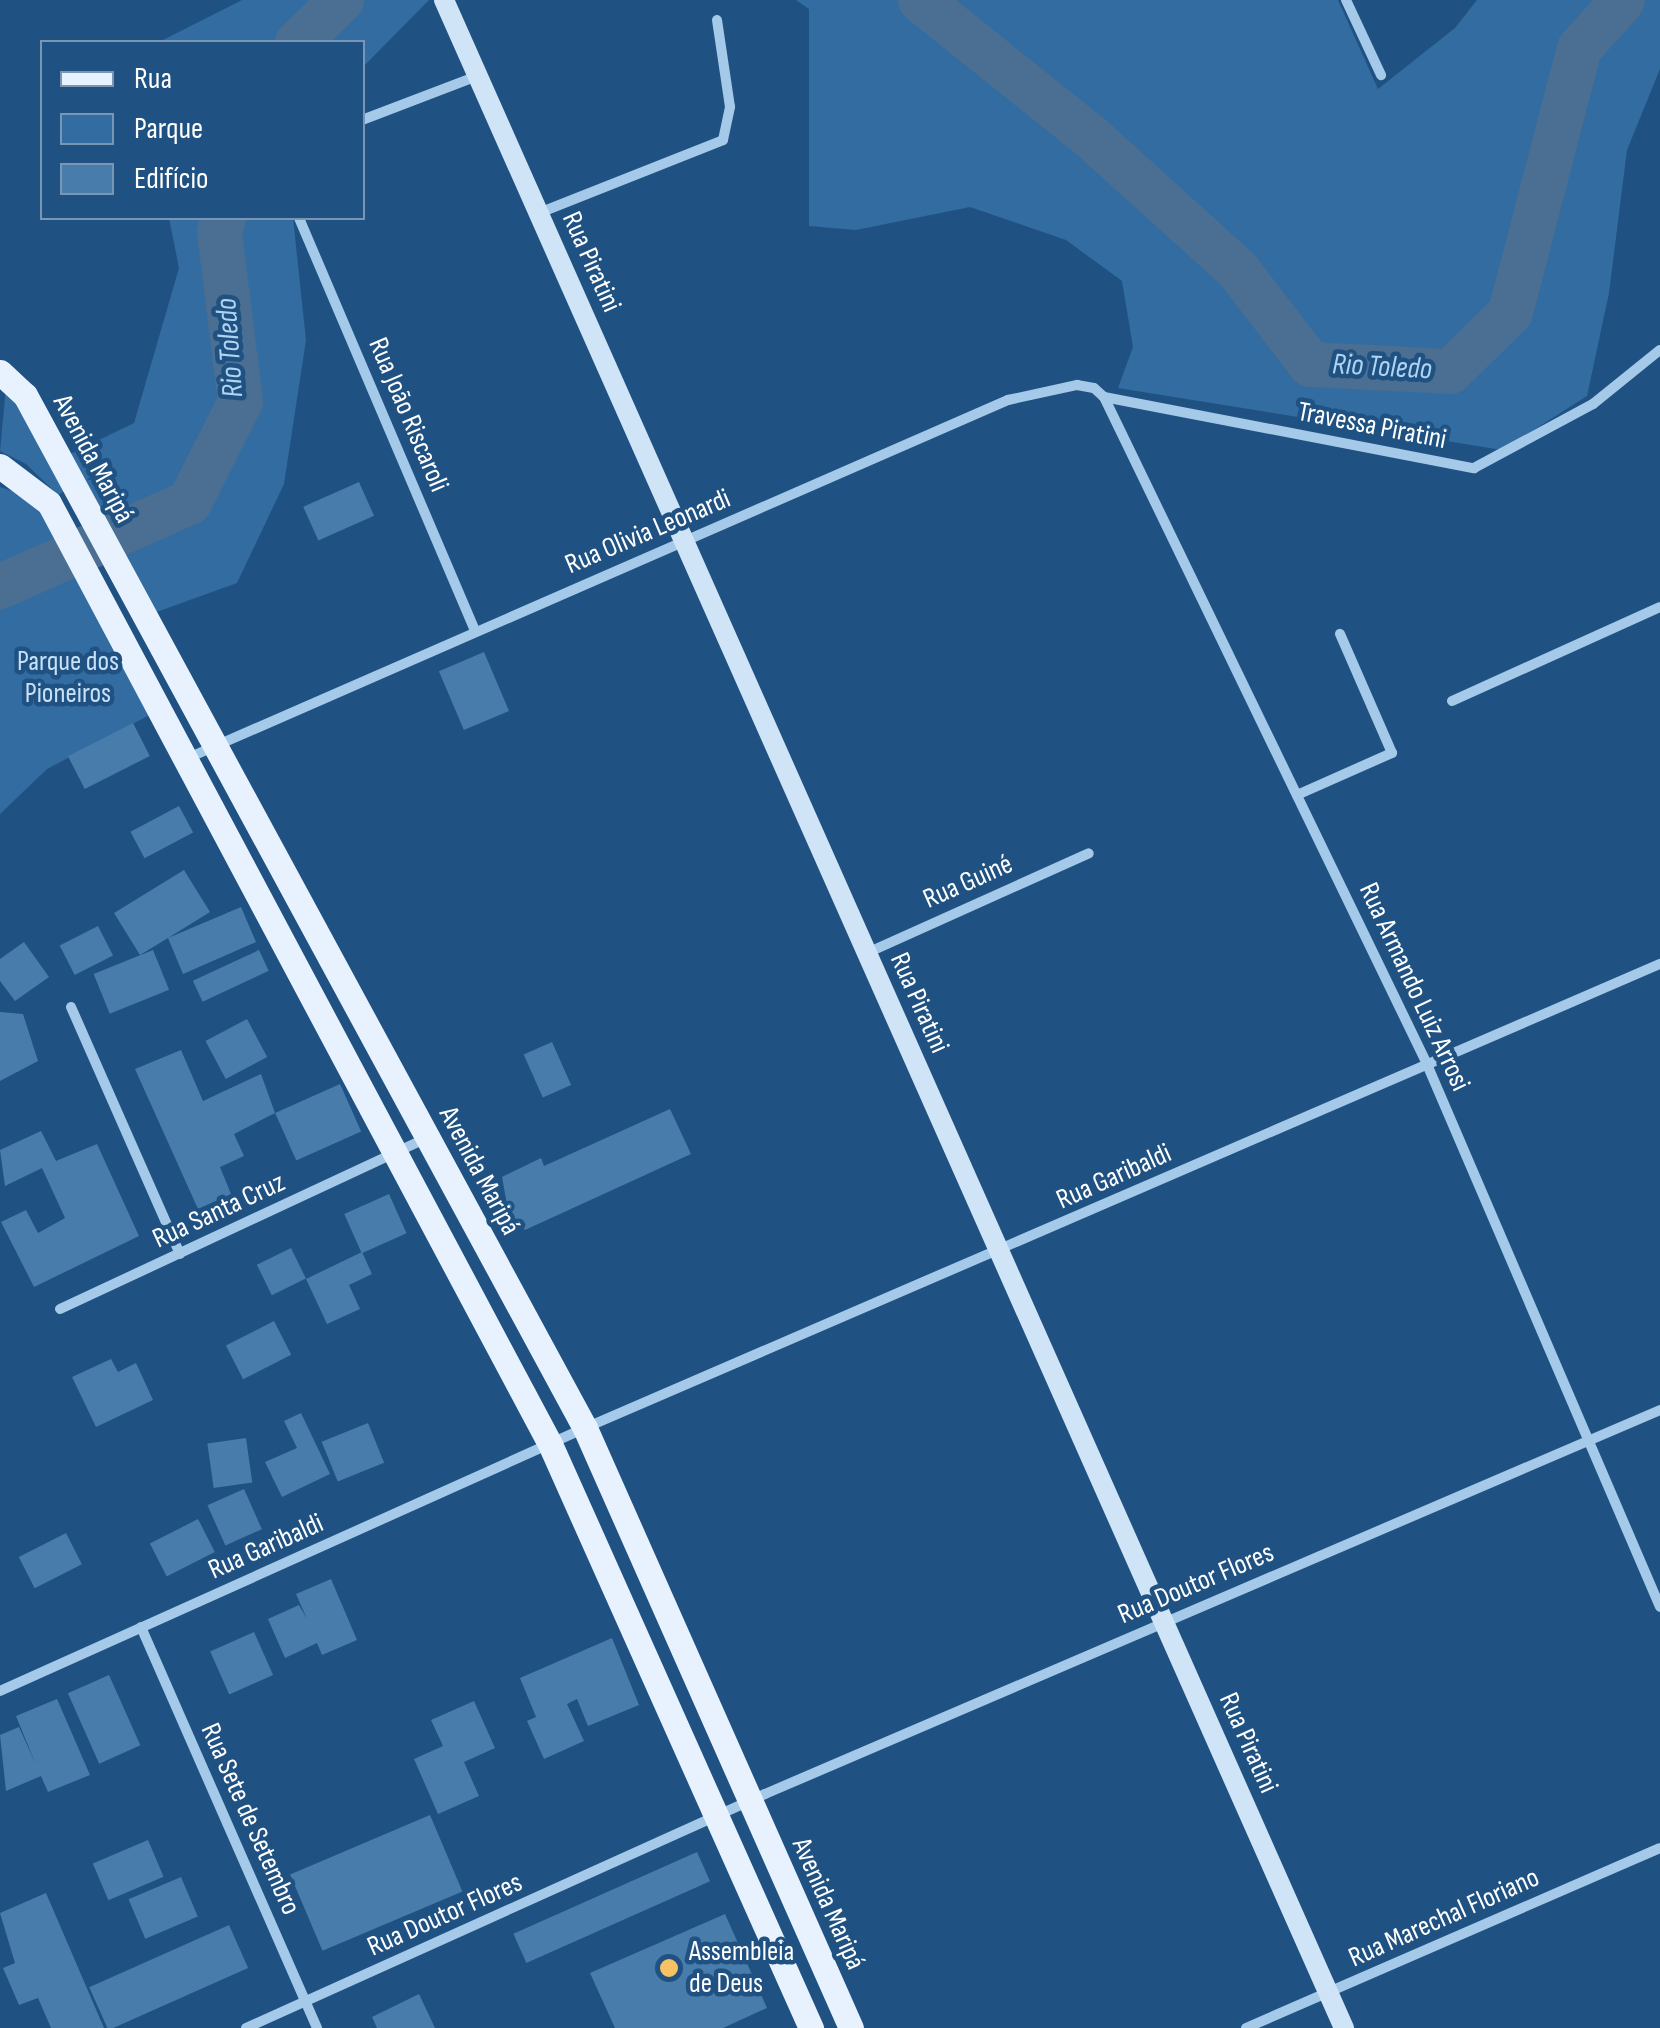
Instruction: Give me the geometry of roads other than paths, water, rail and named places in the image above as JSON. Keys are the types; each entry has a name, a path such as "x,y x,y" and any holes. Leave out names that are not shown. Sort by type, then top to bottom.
{"main road":[{"path":"0,372 0,395"},
{"name":"Avenida Maripá","path":"0,372 25,396 585,1428 850,2028"},
{"path":"0,466 49,503 550,1444 811,2028"}],"street":[{"name":"Rua Piratini","path":"444,0 1344,2028"},
{"path":"1346,0 1381,74"},
{"path":"539,213 723,140 730,107 717,20"},
{"path":"365,119 478,75"},
{"name":"Rua João Riscaroli","path":"301,220 475,631"},
{"name":"Travessa Piratini","path":"1104,397 1474,468 1593,404 1660,351"},
{"name":"Rua Olivia Leonardi","path":"188,759 1008,400 1077,385 1104,397"},
{"name":"Rua Armando Luiz Arrosi","path":"1104,397 1426,1062 1660,1607"},
{"path":"1452,701 1660,606"},
{"path":"1297,796 1392,753 1340,634"},
{"name":"Rua Guiné","path":"866,953 1089,852"},
{"name":"Rua Garibaldi","path":"0,1691 585,1428 1000,1253 1426,1062 1660,964"},
{"path":"71,1007 180,1254"},
{"name":"Rua Santa Cruz","path":"60,1310 427,1138"},
{"name":"Rua Doutor Flores","path":"246,2028 750,1800 1660,1410"},
{"name":"Rua Sete de Setembro","path":"140,1628 318,2028"},
{"name":"Rua Marechal Floriano","path":"1246,2028 1660,1848"}],"waterway":[{"name":"Rio Toledo","path":"299,40 341,0"},
{"name":"Rio Toledo","path":"920,0 1091,137 1237,269 1310,364 1450,371 1510,312 1579,48 1622,0"},
{"name":"Rio Toledo","path":"0,586 189,502 240,401 219,232 222,220"}],"place":[{"name":"Assembleia de Deus","path":"669,1968"}],"park label":[{"name":"Parque dos Pioneiros","path":"68,678"}]}
